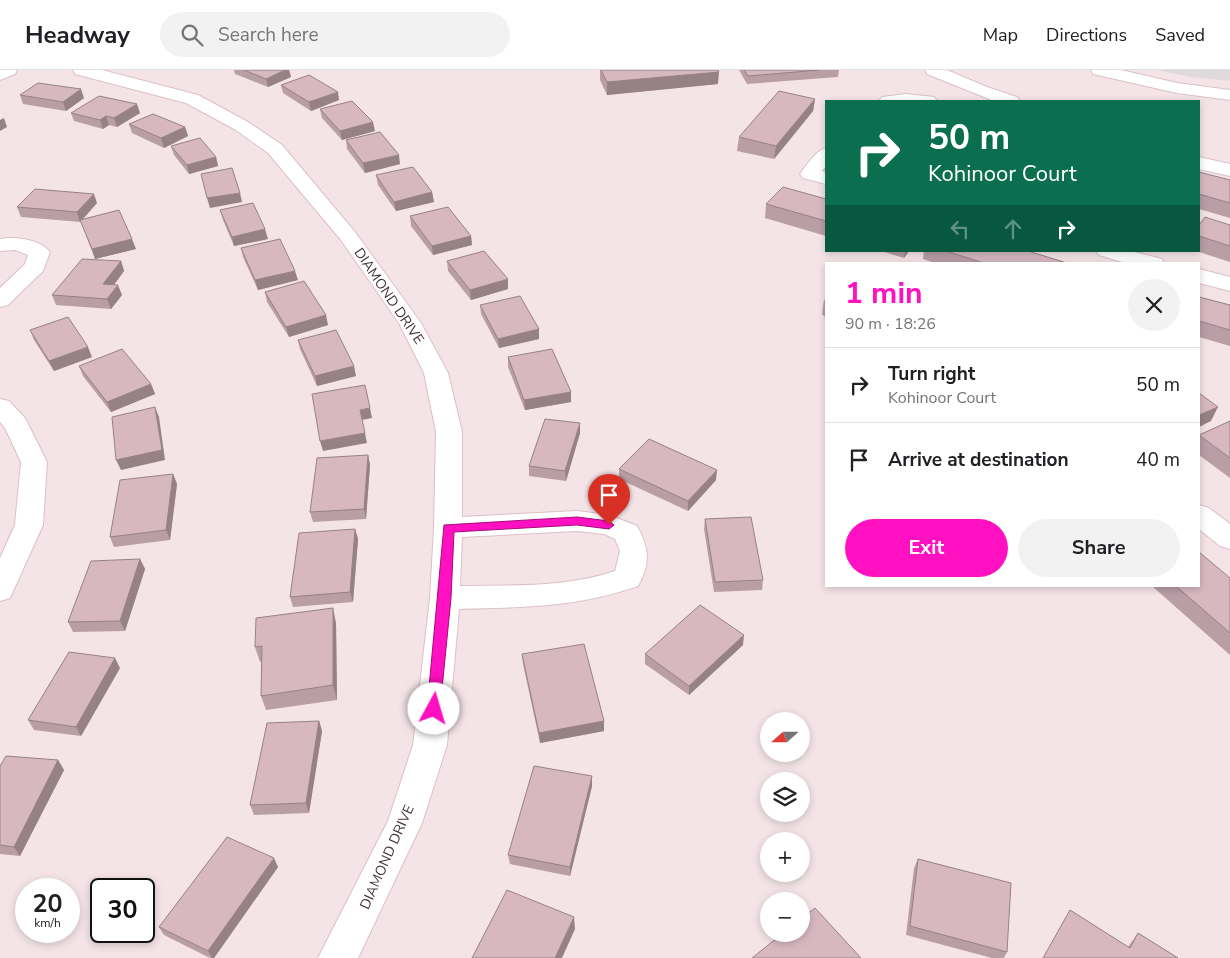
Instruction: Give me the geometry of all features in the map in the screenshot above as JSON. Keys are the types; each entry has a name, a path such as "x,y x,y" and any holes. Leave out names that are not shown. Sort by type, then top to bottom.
{"street":[{"path":"0,75 10,70"},
{"name":"DIAMOND DRIVE","path":"81,70 192,99 242,126 275,149 348,236 410,323 436,373 444,402 449,432 448,528 445,598 430,745 405,823 352,933 337,958"},
{"path":"933,70 1007,100"},
{"path":"1099,70 1177,88 1230,94"},
{"path":"1177,88 1178,70"},
{"path":"897,100 917,100"},
{"path":"1200,148 1230,155"},
{"path":"825,155 810,174 825,178"},
{"path":"1200,163 1230,170"},
{"path":"0,245 12,243 26,245 39,252 35,266 0,300"},
{"path":"1110,252 1147,262"},
{"path":"1200,276 1230,284"},
{"path":"0,407 16,424 34,462 29,524 0,590"},
{"path":"1200,517 1230,539"},
{"path":"445,598 569,594 607,586 628,578 634,550 627,534 609,525 577,521 448,528"}],"shaded area":[{"path":"1156,70 1230,70 1230,81 1191,77"}],"building":[{"path":"244,70 285,70 266,79"},
{"path":"601,70 718,70 719,72 607,82"},
{"path":"744,70 819,70 748,76"},
{"path":"309,75 338,92 309,102 281,85"},
{"path":"38,83 81,89 63,102 20,95"},
{"path":"779,91 815,99 776,146 739,137"},
{"path":"99,96 137,104 114,118 106,116 100,120 71,113"},
{"path":"352,101 373,122 340,131 320,109"},
{"path":"153,114 185,127 161,138 129,124"},
{"path":"380,132 399,155 363,163 346,140"},
{"path":"200,138 216,157 187,165 171,146"},
{"path":"413,167 432,192 394,202 376,175"},
{"path":"232,168 240,193 207,198 201,174"},
{"path":"1200,172 1230,180 1230,203 1200,194"},
{"path":"783,187 825,199 825,221 766,204"},
{"path":"35,189 94,194 77,212 17,207"},
{"path":"253,203 265,229 232,237 220,210"},
{"path":"448,207 471,236 432,246 410,216"},
{"path":"119,210 132,239 92,249 80,220"},
{"path":"1205,217 1230,225 1230,246 1200,236 1200,224"},
{"path":"280,239 295,271 255,280 241,248"},
{"path":"484,251 508,279 470,290 447,261"},
{"path":"949,252 1031,252 1064,262 981,262"},
{"path":"82,259 121,261 103,284 118,285 107,299 52,295"},
{"path":"304,281 326,315 286,327 265,292"},
{"path":"520,296 539,329 498,339 480,305"},
{"path":"1200,297 1230,305 1230,330 1200,321"},
{"path":"68,317 88,347 49,361 30,330"},
{"path":"336,330 354,366 315,376 298,340"},
{"path":"122,349 151,384 107,402 79,366"},
{"path":"552,349 571,392 524,400 508,357"},
{"path":"365,385 370,408 360,410 365,433 320,441 312,394"},
{"path":"1200,394 1218,407 1200,415"},
{"path":"155,407 162,450 116,460 112,417"},
{"path":"545,419 580,423 565,471 529,466"},
{"path":"1230,421 1230,458 1200,436"},
{"path":"649,439 717,470 688,501 619,469"},
{"path":"368,455 364,509 310,512 317,458"},
{"path":"173,474 166,530 110,537 120,480"},
{"path":"751,517 763,580 715,582 705,519"},
{"path":"355,529 350,592 290,597 299,533"},
{"path":"1200,553 1230,578 1230,633 1177,587 1200,587"},
{"path":"140,559 120,621 68,622 91,561"},
{"path":"700,605 744,635 689,686 645,654"},
{"path":"333,608 333,685 261,696 262,646 255,647 256,618"},
{"path":"584,644 604,721 539,733 522,654"},
{"path":"69,652 115,658 76,727 28,720"},
{"path":"319,721 306,803 250,805 267,723"},
{"path":"6,756 58,760 14,847 0,845 0,766"},
{"path":"534,766 592,776 570,867 508,855"},
{"path":"227,837 274,858 208,951 159,927"},
{"path":"918,859 1011,883 1007,952 910,926"},
{"path":"507,890 574,917 555,958 472,958"},
{"path":"815,908 861,958 752,958 772,942 810,942 810,912"},
{"path":"1070,910 1130,948 1138,933 1178,958 1043,958"}],"route":[{"path":"434,709 445,598 448,528 577,521 609,525"}]}
